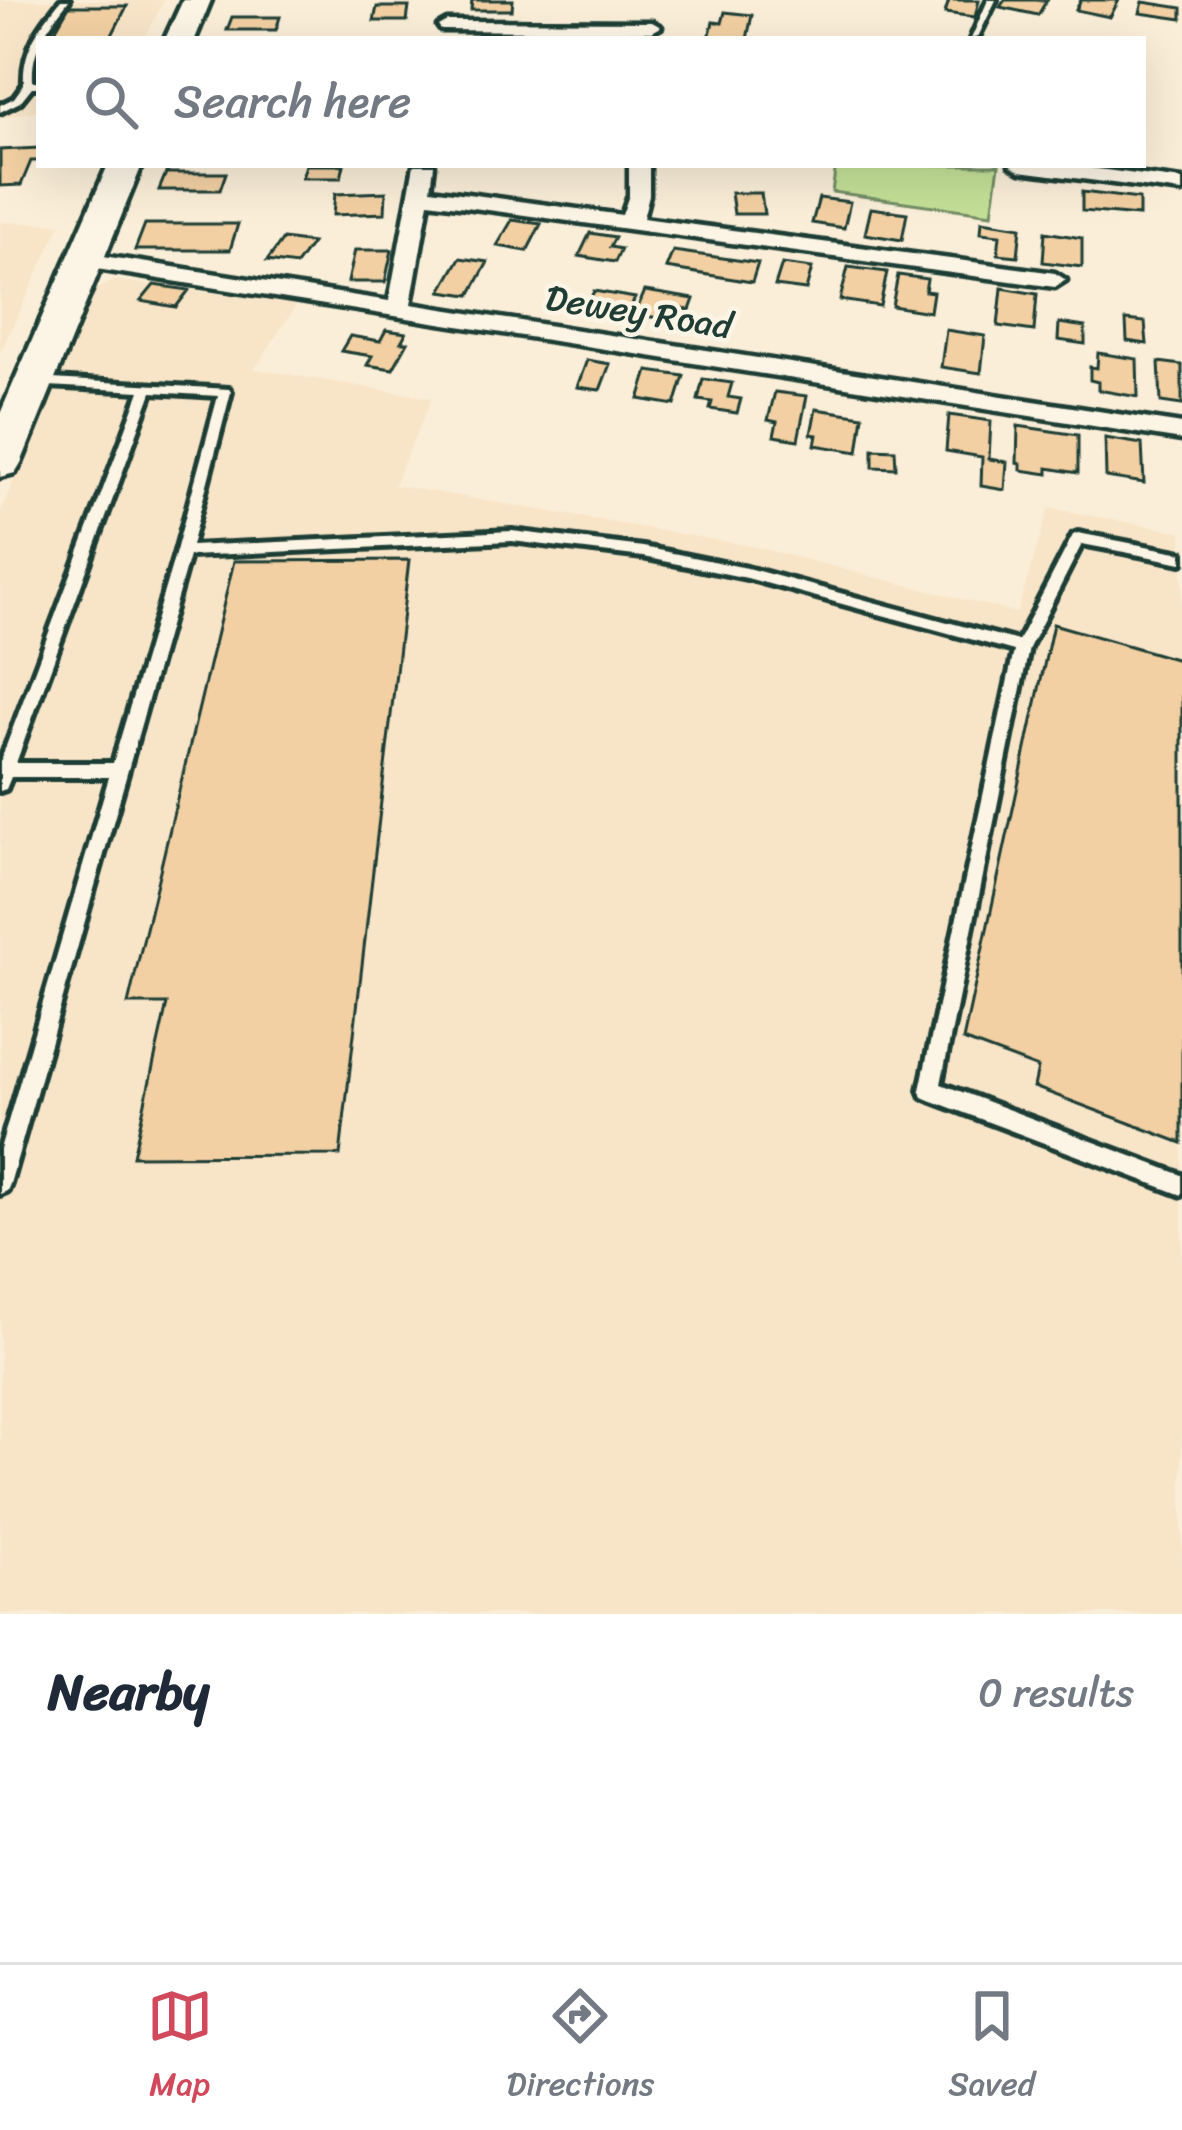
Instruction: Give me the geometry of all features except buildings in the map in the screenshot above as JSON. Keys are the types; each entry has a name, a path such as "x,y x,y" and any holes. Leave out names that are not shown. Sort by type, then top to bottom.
{"main road":[{"path":"181,36 197,0"},
{"path":"0,463 124,168"}],"street":[{"path":"450,0 446,33 622,32 652,27"},
{"path":"397,310 405,289 423,168"},
{"path":"631,221 640,195 640,168"},
{"path":"1043,168 1182,186"},
{"path":"419,194 1055,280"},
{"name":"Dewey Road","path":"85,260 1182,432"}],"lane":[{"path":"38,36 65,0"},
{"path":"974,36 992,0"},
{"path":"0,109 34,84 26,64 36,39"},
{"path":"0,1184 226,392 34,382"},
{"path":"119,770 2,774 147,388"},
{"path":"183,551 512,536 643,552 747,573 1022,648"},
{"path":"1182,558 1078,538 1022,648 930,1090 1182,1185"}],"shaded area":[{"path":"0,0 164,0 146,36 36,36 36,111 0,118"},
{"path":"0,222 61,224 0,353"},
{"path":"116,280 297,304 255,369 432,398 394,485 756,547 1017,613 1049,508 1182,532 1182,1614 0,1614 0,513 95,290"}],"green space":[{"path":"836,168 999,168 992,214 832,192"}]}
